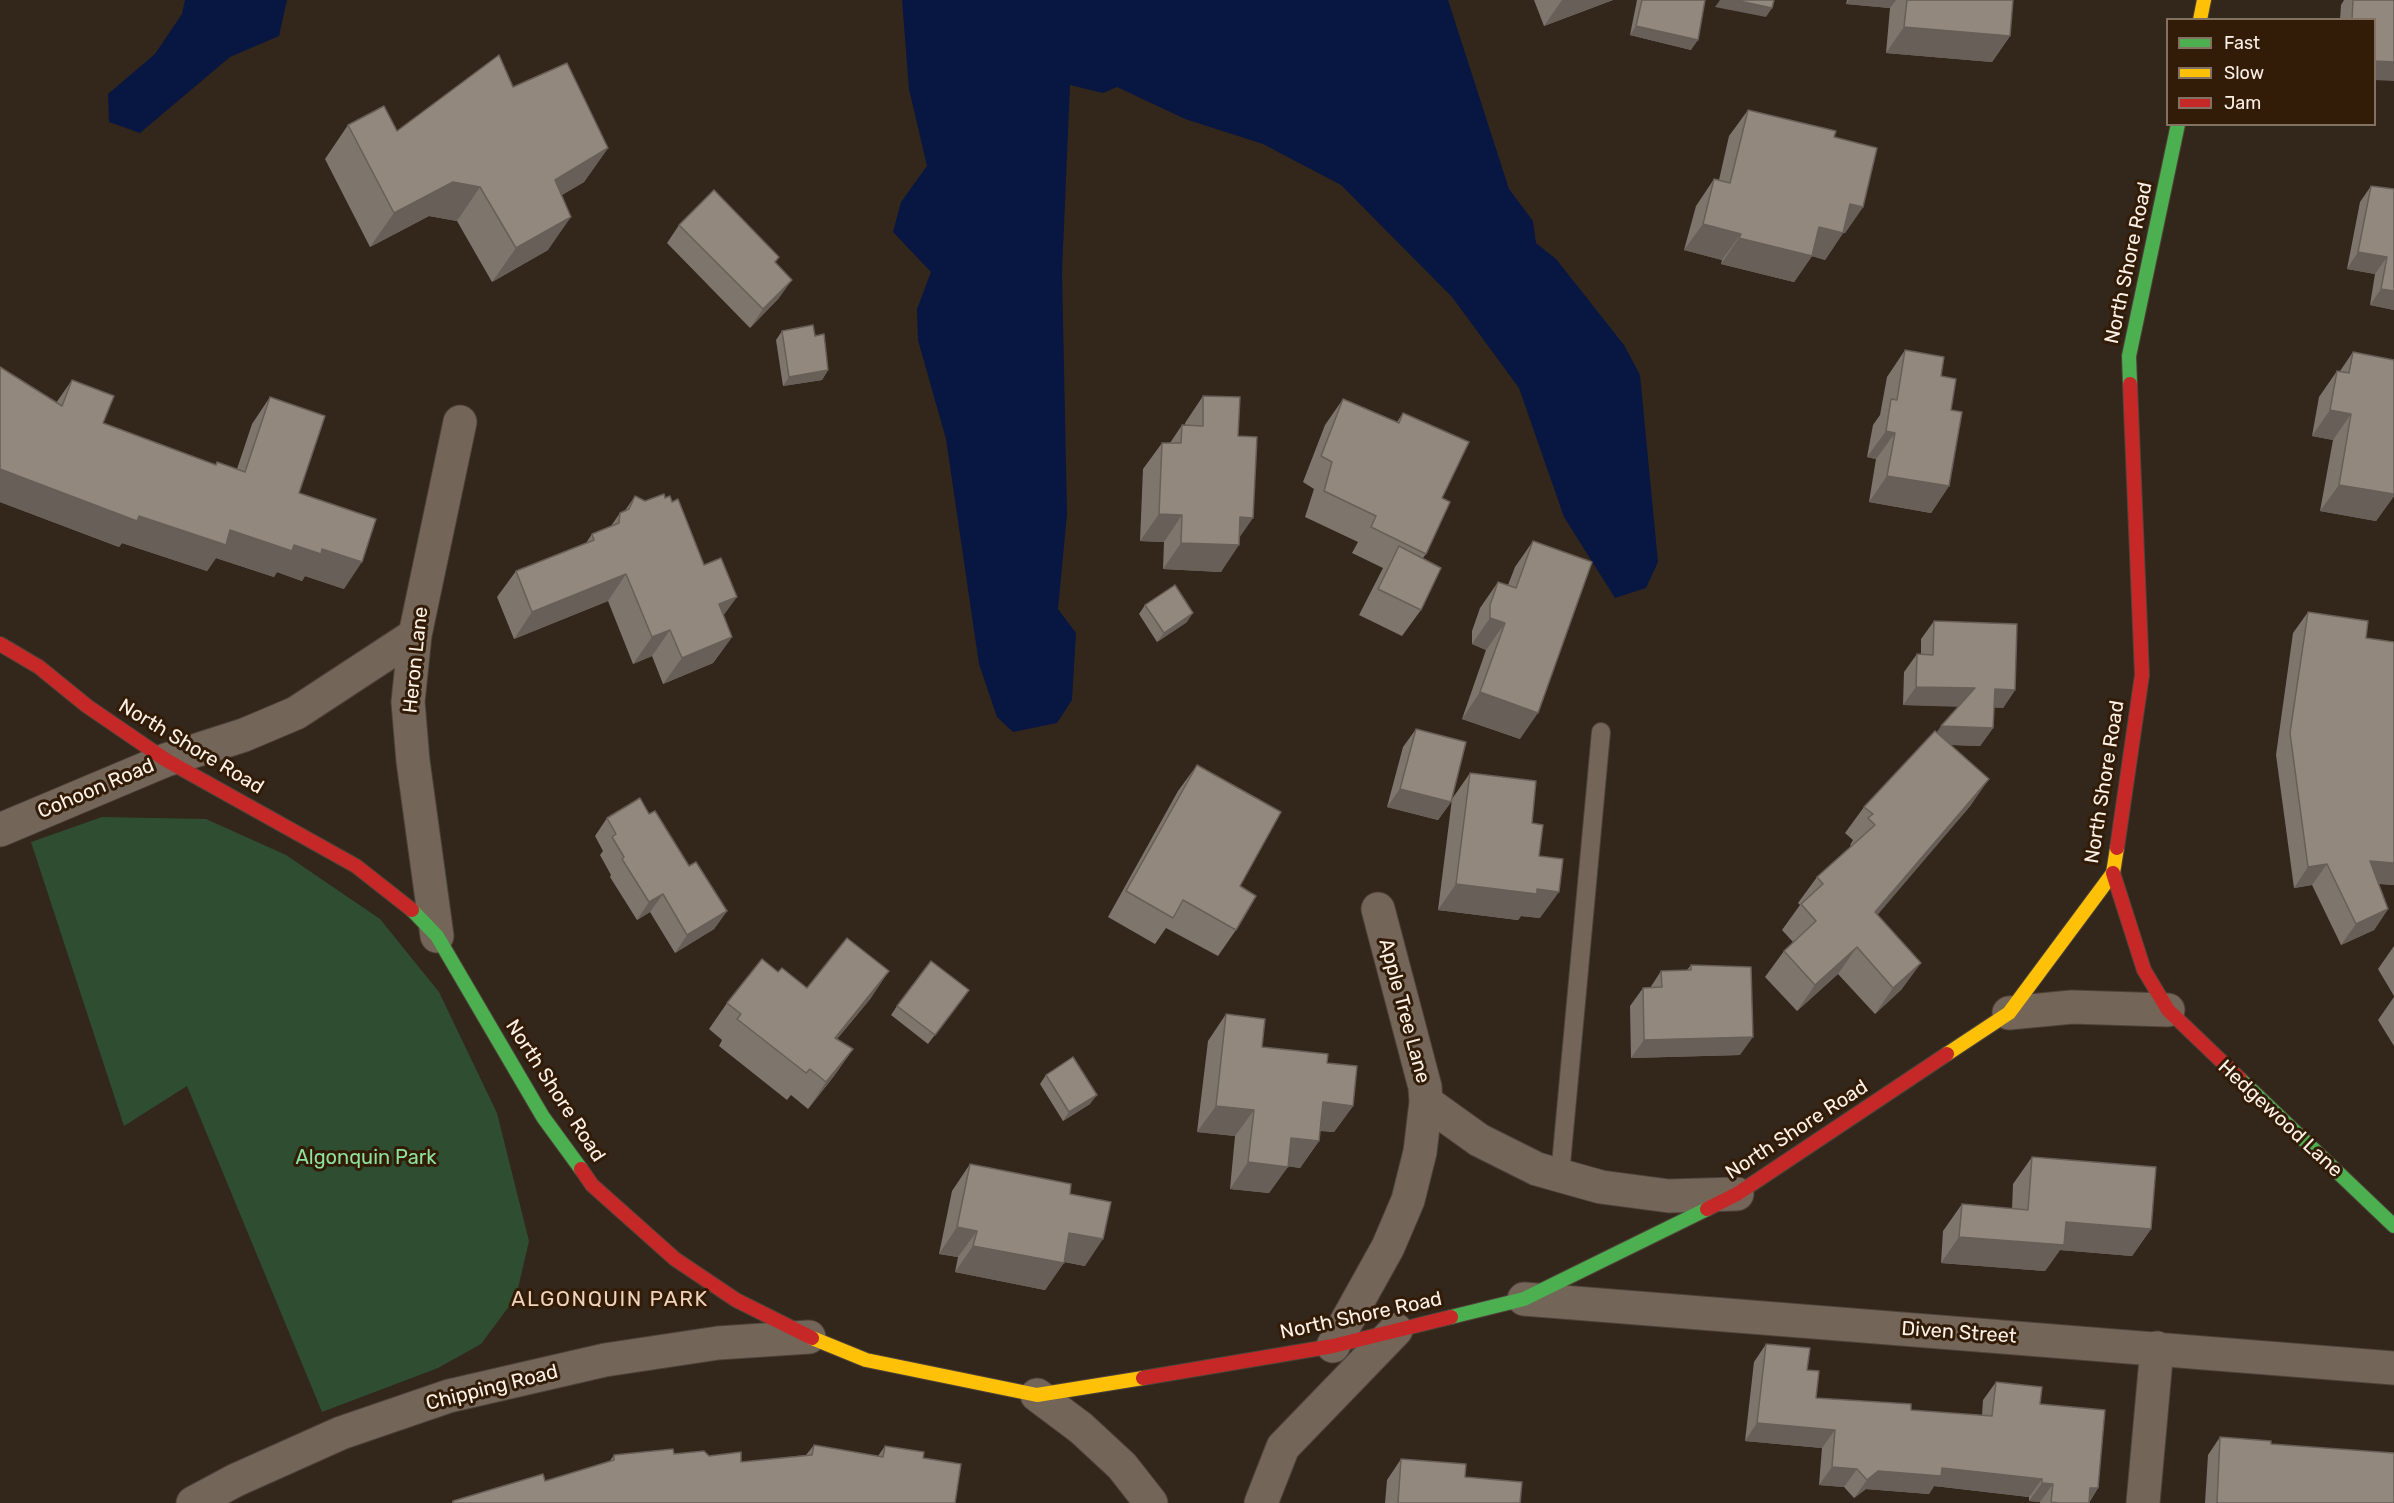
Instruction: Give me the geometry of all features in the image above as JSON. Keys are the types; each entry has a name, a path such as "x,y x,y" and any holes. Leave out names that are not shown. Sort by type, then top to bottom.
{"street":[{"path":"2200,18 2204,0"},
{"name":"North Shore Road","path":"0,644 39,668 87,706 166,760 356,866 415,913 437,936 543,1117 592,1185 675,1260 736,1300 809,1337 866,1360 1037,1395 1333,1346 1524,1299 1737,1194 2009,1013 2112,873 2142,675 2129,356 2178,126"},
{"name":"Heron Lane","path":"437,936 413,761 408,702 415,635 460,422"},
{"name":"Cohoon Road","path":"0,830 166,760 244,735 296,713 415,635"},
{"name":"Hedgewood Lane","path":"2112,873 2144,970 2168,1010 2394,1226"},
{"name":"Apple Tree Lane","path":"1333,1346 1388,1246 1408,1200 1420,1152 1426,1102 1425,1087 1377,909"},
{"path":"2009,1013 2072,1007 2168,1010"},
{"path":"1426,1102 1479,1140 1537,1169 1601,1187 1669,1196 1737,1194"},
{"name":"Diven Street","path":"1524,1299 2394,1368"},
{"path":"1261,1503 1283,1447 1396,1330"},
{"name":"Chipping Road","path":"193,1503 236,1480 341,1433 448,1396 605,1360 718,1343 809,1337"},
{"path":"2143,1503 2157,1348"},
{"path":"1037,1395 1081,1428 1122,1466 1151,1503"}],"lane":[{"path":"1560,1175 1601,732"}],"green space":[{"name":"Algonquin Park","path":"102,817 206,819 286,855 380,919 439,992 497,1113 529,1241 516,1297 481,1344 438,1368 322,1412 187,1086 124,1126 31,842"}],"water":[{"path":"185,0 287,0 279,36 230,57 140,133 109,122 108,94 155,54 182,14"},
{"path":"902,0 1448,0 1509,189 1533,221 1536,243 1556,259 1624,345 1640,375 1658,562 1646,588 1615,598 1564,517 1519,388 1452,297 1341,185 1263,144 1185,119 1117,87 1103,93 1070,85 1062,272 1067,514 1058,609 1076,633 1072,700 1057,723 1013,732 997,717 979,664 946,439 918,340 917,309 931,272 893,232 901,202 927,166 909,89"}],"building":[{"path":"1642,0 1705,0 1698,40 1636,26"},
{"path":"1735,0 1774,0 1772,8"},
{"path":"1907,0 2013,0 2010,36 1904,27"},
{"path":"2353,0 2394,0 2394,62 2376,61 2376,18 2352,18"},
{"path":"499,55 513,87 567,63 608,148 555,180 571,217 516,248 480,187 453,182 394,213 348,125 384,106 397,131"},
{"path":"1748,110 1836,131 1834,137 1877,148 1863,207 1850,204 1843,233 1819,227 1812,256 1739,238 1741,234 1703,224 1714,179 1730,183"},
{"path":"2371,186 2394,189 2394,291 2381,289 2387,257 2358,252"},
{"path":"714,190 779,257 775,262 792,280 763,309 679,225"},
{"path":"813,325 815,336 824,334 828,370 789,377 782,331"},
{"path":"1905,350 1944,357 1941,376 1956,379 1951,410 1962,412 1949,486 1887,476 1895,433 1886,431 1891,399 1897,400"},
{"path":"2353,352 2394,360 2394,494 2339,485 2351,414 2330,410 2337,371 2349,373"},
{"path":"0,367 62,406 72,380 114,396 103,423 216,465 217,462 245,472 270,397 325,416 299,493 376,519 362,562 322,549 321,554 294,545 292,551 230,530 226,545 139,516 137,521 0,469"},
{"path":"1203,396 1240,397 1238,436 1257,437 1253,518 1240,517 1239,545 1181,543 1182,515 1159,514 1162,443 1181,443 1182,425 1203,426"},
{"path":"1343,399 1399,423 1403,413 1469,442 1442,498 1450,502 1426,554 1371,527 1376,516 1324,491 1332,462 1321,456"},
{"path":"664,494 665,498 670,496 672,502 678,499 704,565 721,558 737,597 719,604 732,637 682,658 670,630 652,637 626,574 532,612 516,571 594,540 592,534 619,523 620,513 629,509 635,496 645,501"},
{"path":"1533,541 1592,562 1538,713 1480,692 1505,623 1490,618 1490,605 1498,582 1516,588"},
{"path":"1399,546 1441,568 1421,610 1378,589"},
{"path":"1175,585 1193,613 1164,633 1145,605"},
{"path":"2308,612 2368,621 2366,638 2394,642 2394,863 2370,861 2388,909 2356,924 2327,864 2308,867 2290,733"},
{"path":"1934,621 2017,624 2015,690 1995,689 1993,728 1941,726 1975,688 1916,687 1917,654 1933,655"},
{"path":"1416,729 1466,742 1451,802 1400,789"},
{"path":"1935,731 1989,779 1875,912 1921,963 1893,988 1857,947 1815,985 1784,951 1816,921 1801,904 1823,884 1817,877 1875,825 1868,818 1873,814 1864,807"},
{"path":"1197,765 1281,812 1240,886 1256,896 1236,930 1183,900 1173,918 1126,891"},
{"path":"1470,773 1536,781 1532,823 1543,825 1539,856 1563,859 1559,892 1537,889 1537,894 1456,884"},
{"path":"640,798 649,814 655,811 689,866 696,862 727,911 687,935 663,894 649,902 622,859 624,857 612,837 616,834 607,818"},
{"path":"847,938 889,971 835,1038 853,1049 826,1082 810,1069 806,1073 737,1019 741,1014 727,1003 762,959 778,972 782,968 807,988"},
{"path":"931,961 969,990 935,1035 897,1006"},
{"path":"1691,965 1751,967 1753,1037 1644,1040 1643,988 1662,987 1661,971 1691,970"},
{"path":"1226,1014 1265,1019 1262,1047 1328,1054 1327,1063 1357,1066 1353,1106 1323,1102 1319,1141 1291,1138 1288,1167 1248,1162 1254,1110 1216,1106"},
{"path":"1073,1057 1097,1095 1069,1112 1046,1075"},
{"path":"2032,1157 2156,1167 2151,1229 2066,1222 2064,1245 1959,1237 1962,1204 2028,1210"},
{"path":"970,1164 1071,1184 1070,1194 1111,1202 1103,1239 1069,1233 1064,1263 973,1246 977,1231 957,1227"},
{"path":"1766,1344 1810,1348 1807,1370 1819,1371 1816,1398 1911,1404 1911,1410 1992,1416 1996,1382 2042,1387 2040,1404 2105,1410 2098,1488 2090,1488 2089,1503 2059,1503 2051,1502 2053,1484 2042,1483 2042,1479 1942,1468 1941,1476 1878,1471 1867,1480 1857,1469 1832,1467 1835,1430 1757,1423"},
{"path":"2220,1437 2271,1441 2271,1444 2394,1453 2394,1503 2217,1503"},
{"path":"814,1445 883,1457 885,1446 924,1452 923,1458 961,1464 955,1503 454,1503 453,1501 543,1474 545,1481 614,1460 614,1455 673,1449 674,1454 704,1451 709,1456 741,1452 741,1462 812,1455"},
{"path":"1401,1459 1466,1464 1465,1477 1522,1482 1520,1503 1398,1503"}],"traffic: fast":[{"path":"2130,384 2129,356 2178,126"},
{"path":"412,910 437,936 543,1117 581,1169"},
{"path":"2240,1079 2394,1226"},
{"path":"1451,1317 1524,1299 1707,1209"}],"traffic: slow":[{"path":"2200,18 2204,0"},
{"path":"1947,1054 2009,1013 2113,873 2117,848"},
{"path":"812,1338 866,1360 1037,1395 1143,1378"}],"traffic: jam":[{"path":"2117,848 2142,675 2130,384"},
{"path":"0,644 39,667 87,706 166,760 356,866 412,910"},
{"path":"2113,873 2144,970 2168,1010 2240,1079"},
{"path":"1707,1209 1737,1194 1947,1054"},
{"path":"581,1169 592,1185 675,1259 736,1300 812,1338"},
{"path":"1143,1378 1333,1346 1451,1317"}],"district":[{"name":"ALGONQUIN PARK","path":"610,1300"}]}
